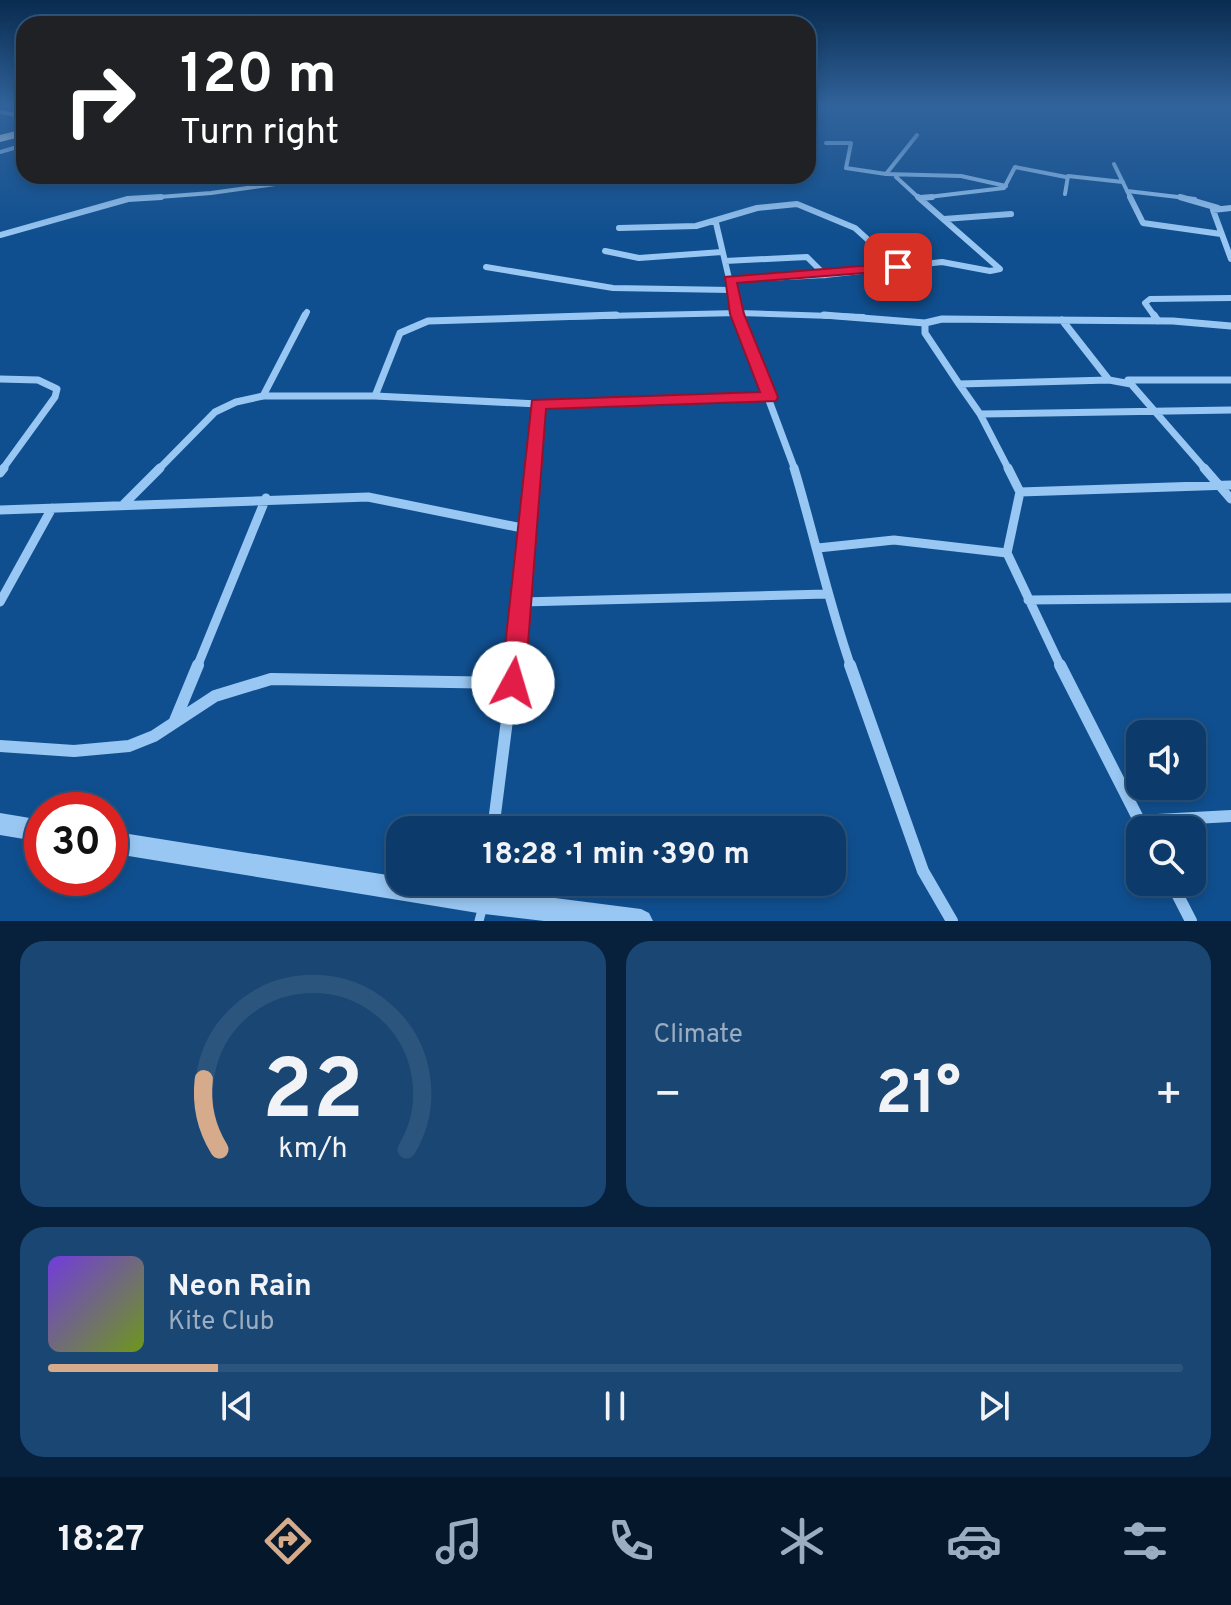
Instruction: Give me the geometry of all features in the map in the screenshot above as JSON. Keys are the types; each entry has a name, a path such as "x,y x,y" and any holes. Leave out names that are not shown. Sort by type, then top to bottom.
{"street":[{"path":"850,149 846,168 896,177 961,176 1006,186"},
{"path":"886,174 906,149"},
{"path":"1114,164 1143,223 1221,234"},
{"path":"1006,186 1015,167 1066,177 1123,182"},
{"path":"729,280 825,275 951,262 990,271 1000,269 896,177"},
{"path":"1065,194 1066,177"},
{"path":"0,235 128,199 276,184"},
{"path":"920,198 1006,186"},
{"path":"1127,191 1193,198 1218,208 1231,208"},
{"path":"619,228 716,223 757,208 806,206 855,228 898,267"},
{"path":"1218,208 1213,210 1231,259"},
{"path":"944,219 1011,214"},
{"path":"716,223 737,314 770,397 818,548 826,594 898,808 923,871 952,921"},
{"path":"605,251 639,258 722,252"},
{"path":"725,261 807,257 825,275"},
{"path":"486,267 597,286 731,290"},
{"path":"1158,321 1145,303 1150,299 1231,298"},
{"path":"263,396 307,312"},
{"path":"375,396 400,333 428,321 737,314 882,318 925,323 942,319 1062,320 1158,321 1231,326"},
{"path":"1062,320 1109,380"},
{"path":"925,323 925,333 980,414 1020,492 1007,553 1136,816"},
{"path":"0,379 42,382 57,389 55,397 0,473"},
{"path":"1123,380 1131,384 1156,411 1231,499"},
{"path":"959,384 1231,380"},
{"path":"124,504 215,412 236,402 263,396 375,396 538,404 770,397"},
{"path":"495,816 522,602 538,404"},
{"path":"980,414 1231,410"},
{"path":"1020,492 1231,485"},
{"path":"0,510 266,498 390,499 527,529"},
{"path":"173,725 266,498"},
{"path":"0,602 52,508"},
{"path":"818,548 894,540 1007,553"},
{"path":"522,602 826,594"},
{"path":"1028,600 1231,598"},
{"path":"0,746 102,751 144,741 173,725 206,700 240,685 271,679 513,683"},
{"path":"1206,818 1231,816"},
{"path":"0,824 24,828"},
{"path":"128,845 483,902 641,921"},
{"path":"1178,896 1191,921"}],"route":[{"path":"513,683 538,404 770,397 737,314 729,280 898,267"}]}
